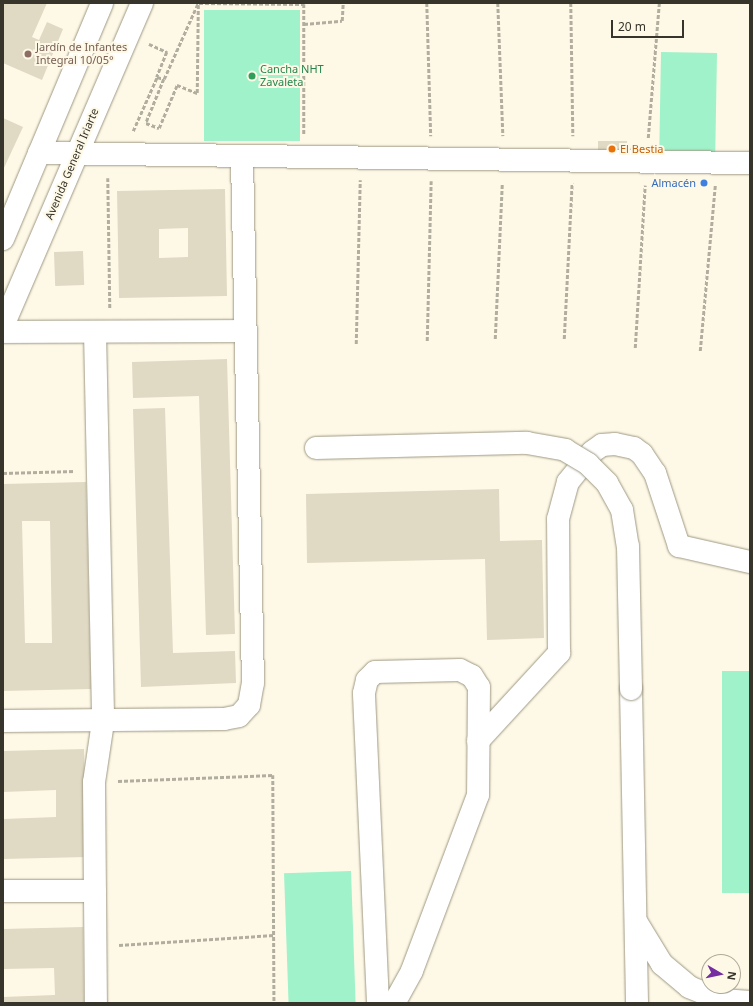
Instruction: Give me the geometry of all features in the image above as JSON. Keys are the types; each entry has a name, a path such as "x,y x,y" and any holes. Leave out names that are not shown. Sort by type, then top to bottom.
{"street":[{"path":"3,239 7,216 39,153 102,3"},
{"name":"Avenida General Iriarte","path":"3,326 75,153 142,3"},
{"path":"39,153 750,163"},
{"path":"3,721 103,722 232,718 244,711 250,700 253,683 242,156"},
{"path":"3,332 245,331"},
{"path":"96,1003 94,782 103,722 97,470 103,332"},
{"path":"316,448 527,444 565,450 588,464 607,483 622,510 628,546 637,1003"},
{"path":"478,741 559,653 558,518 568,482 592,452 602,445 615,444 634,448 642,454 655,473 679,546 750,562"},
{"path":"378,1003 364,693 367,680 375,672 460,670 472,676 479,687 478,795 412,971 394,1003"},
{"path":"3,891 95,891"},
{"path":"636,921 662,964 689,987 722,1000 750,1002"}],"path":[{"path":"198,3 197,93 177,84 159,128 146,123 164,79 198,3"},
{"path":"199,3 304,4 304,157"},
{"path":"304,24 342,21 343,3"},
{"path":"427,3 432,159 427,341"},
{"path":"495,339 504,160 498,3"},
{"path":"564,339 573,161 571,3"},
{"path":"635,348 659,3"},
{"path":"103,332 108,173 123,154 167,52"},
{"path":"157,77 164,79"},
{"path":"356,344 360,158"},
{"path":"700,351 716,163"},
{"path":"3,472 97,470"},
{"path":"94,782 273,775 274,1003"},
{"path":"96,947 274,935"}],"green space":[{"name":"Cancha NHT Zavaleta","path":"204,10 300,10 300,141 204,141"},
{"path":"661,52 717,53 715,155 659,154"},
{"path":"722,671 750,671 750,893 722,893"},
{"path":"351,871 356,1003 289,1003 284,873"}],"building":[{"name":"Jardín de Infantes Integral 10/05°","path":"3,3 47,3 32,37 39,40 47,22 63,29 42,80 3,63"},
{"path":"3,118 23,127 3,170"},
{"name":"El Bestia","path":"598,141 627,141 627,158 598,158"},
{"path":"225,189 227,296 119,298 117,191","holes":["188,228 188,257 159,258 159,229"]},
{"path":"83,251 84,285 55,286 54,252"},
{"path":"227,359 235,634 206,635 199,396 133,398 132,362"},
{"path":"165,408 173,653 235,651 236,683 141,687 133,409"},
{"path":"86,482 91,689 3,691 3,484","holes":["22,521 50,521 52,643 25,643"]},
{"path":"499,489 500,541 542,540 544,638 487,640 485,559 307,563 306,494"},
{"path":"84,749 86,857 3,859 3,819 56,817 56,790 3,792 3,751"},
{"path":"83,927 84,1003 3,1003 3,997 55,995 54,968 3,969 3,929"}],"place":[{"name":"Jardín de Infantes Integral 10/05°","path":"28,54"},
{"name":"Cancha NHT Zavaleta","path":"252,76"},
{"name":"El Bestia","path":"612,149"},
{"name":"Almacén","path":"704,183"}]}
